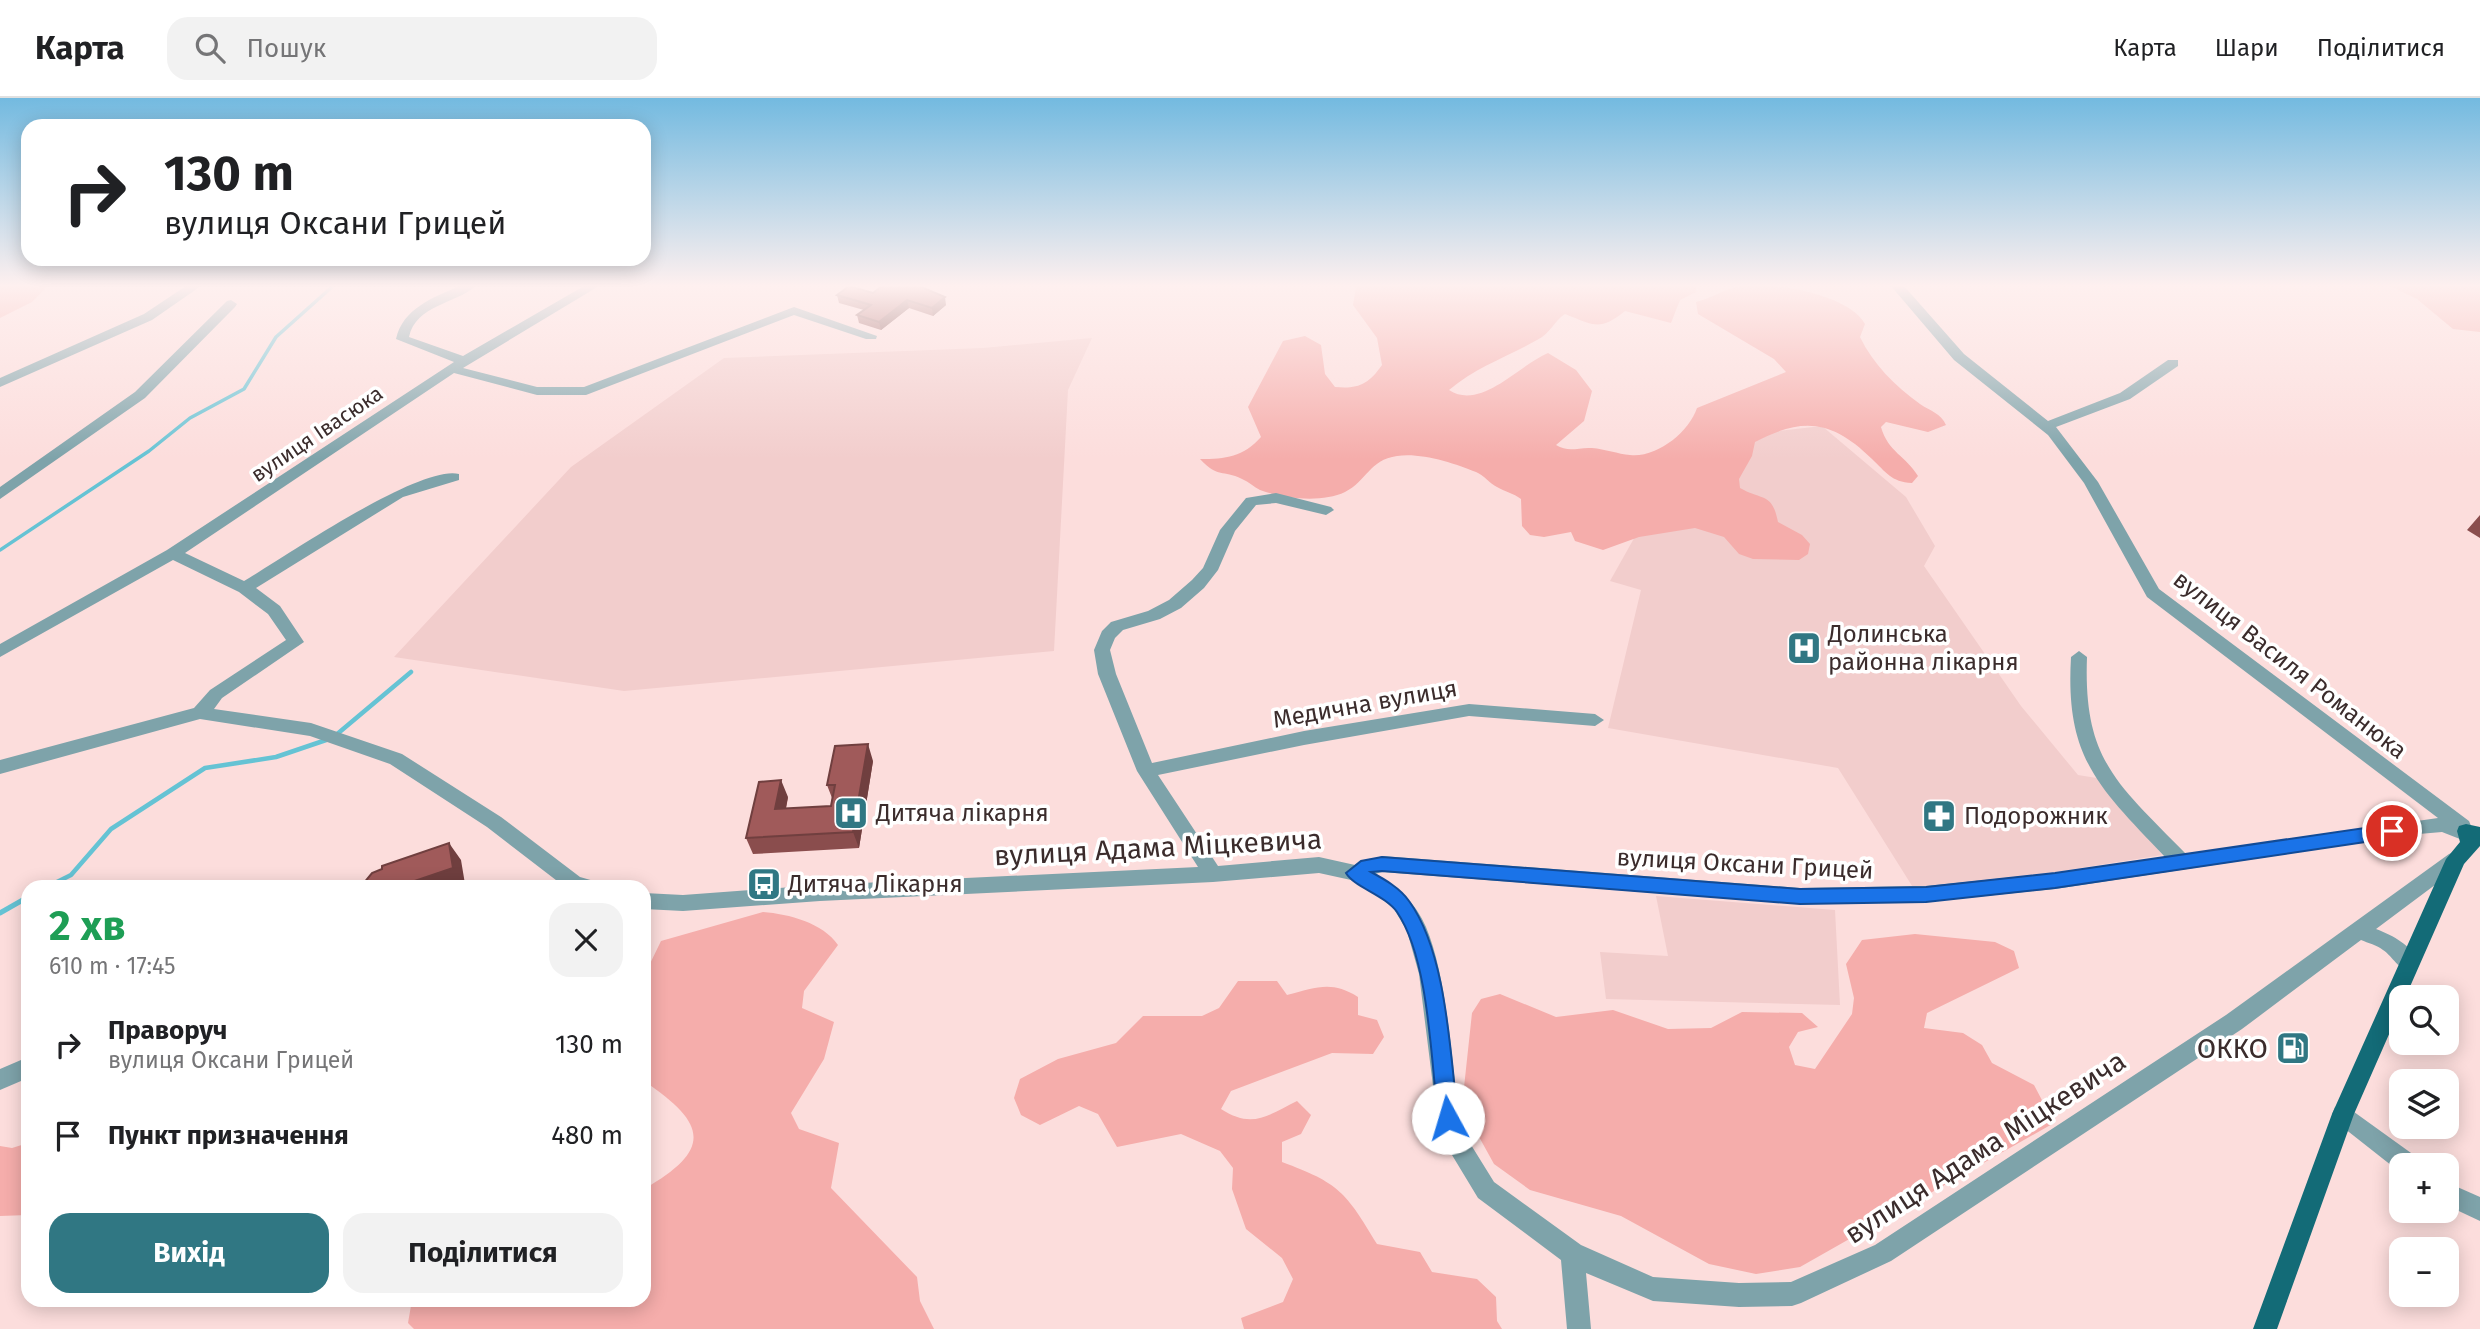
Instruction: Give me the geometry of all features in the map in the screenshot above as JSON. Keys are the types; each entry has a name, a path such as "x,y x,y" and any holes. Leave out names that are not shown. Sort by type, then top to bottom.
{"main road":[{"path":"2265,1329 2343,1114 2410,962 2470,838"}],"street":[{"path":"0,383 89,343"},
{"path":"0,494 140,395 192,343"},
{"path":"412,343 458,365 537,391 576,391 618,380 711,343"},
{"name":"вулиця Івасюка","path":"0,650 173,554 458,365 495,343"},
{"name":"вулиця Василя Романюка","path":"1948,343 1959,356 2047,426 2091,482 2153,593 2470,838"},
{"path":"2047,426 2125,396 2173,362"},
{"path":"245,588 398,494 454,477"},
{"path":"1213,874 1146,771 1107,674 1102,650 1108,635 1117,626 1175,604 1198,584 1210,570 1228,530 1251,501 1276,498 1326,510"},
{"path":"173,554 245,588 274,610 296,642 216,694 200,713"},
{"path":"2079,657 2077,706 2083,737 2094,761 2107,781 2181,861"},
{"name":"Медична вулиця","path":"1146,771 1304,738 1469,710 1595,720"},
{"path":"0,766 200,713 312,730 362,745 396,759 494,822 567,880"},
{"name":"вулиця Оксани Грицей","path":"1355,873 1367,866 1382,864 1800,896 1926,894 2055,881 2442,825 2470,838"},
{"name":"вулиця Адама Міцкевича","path":"651,901 682,903 820,893 1213,874 1319,865 1355,873 1379,885 1401,903 1417,929 1429,974 1448,1118 1460,1147 1486,1189 1572,1254 1653,1289 1739,1295 1792,1294 1884,1253 2234,1022 2359,931 2470,838"},
{"path":"2359,931 2390,943 2410,962"},
{"path":"0,1080 21,1071"},
{"path":"2343,1114 2393,1153"},
{"path":"2459,1199 2480,1209"},
{"path":"1572,1254 1579,1329"}],"shaded area":[{"path":"1033,343 1089,343 1068,390 1054,651 624,691 394,657 571,467 724,358 983,348"},
{"path":"1282,343 1321,345 1325,374 1335,387 1362,384 1382,365 1378,343 1531,343 1481,369 1449,390 1461,395 1487,391 1548,353 1576,370 1592,391 1584,421 1556,445 1565,449 1592,448 1640,455 1671,442 1687,426 1697,408 1786,372 1774,359 1748,343 1863,343 1885,374 1920,404 1938,415 1946,425 1928,432 1886,422 1881,427 1888,442 1918,476 1912,483 1894,478 1858,446 1831,430 1817,426 1788,428 1755,442 1752,456 1739,479 1740,488 1769,501 1776,512 1778,522 1802,535 1810,544 1808,554 1799,560 1753,559 1739,554 1724,537 1695,528 1639,537 1603,550 1575,541 1571,532 1544,537 1530,535 1522,526 1521,499 1494,486 1476,472 1426,457 1406,455 1388,458 1374,466 1345,492 1314,499 1260,490 1242,479 1216,471 1200,459 1234,456 1248,449 1261,437 1248,407"},
{"name":"Долинська районна лікарня","path":"1822,426 1906,497 1935,546 1924,566 2021,706 2078,775 2103,779 2162,855 2031,876 1914,889 1838,768 1608,728 1641,590 1610,581 1637,533 1742,445 1778,431"},
{"path":"1656,896 1835,910 1840,1005 1606,999 1600,952 1668,956"},
{"path":"763,912 784,915 815,925 838,945 804,991 802,1008 834,1022 824,1059 791,1113 799,1129 839,1143 831,1188 917,1277 920,1301 934,1329 414,1329 408,1323 411,1307 651,1307 651,1185 682,1161 691,1148 694,1136 690,1123 680,1110 651,1086 651,962 661,941"},
{"path":"1915,934 1995,942 2014,951 2019,968 1927,1013 1924,1028 1963,1033 1982,1045 1992,1063 2034,1085 2054,1123 1800,1267 1756,1274 1709,1264 1621,1216 1530,1190 1494,1164 1462,1106 1472,1013 1481,999 1500,994 1556,1017 1613,1010 1668,1029 1711,1028 1742,1012 1802,1013 1818,1027 1798,1032 1789,1047 1795,1065 1815,1069 1852,1014 1854,998 1846,964 1862,940"},
{"path":"1238,981 1277,981 1287,995 1323,987 1348,992 1358,997 1358,1015 1377,1020 1384,1037 1373,1054 1332,1053 1231,1091 1221,1109 1232,1115 1251,1119 1268,1115 1297,1101 1311,1115 1301,1134 1282,1142 1282,1162 1317,1176 1339,1191 1357,1212 1377,1244 1420,1252 1432,1272 1477,1279 1496,1297 1497,1321 1502,1329 1244,1329 1241,1318 1283,1302 1293,1279 1282,1258 1246,1229 1232,1189 1233,1168 1220,1151 1181,1134 1117,1147 1098,1114 1079,1106 1040,1125 1021,1115 1014,1098 1020,1079 1058,1059 1116,1043 1143,1016 1202,1016 1219,1008"},
{"path":"21,1145 21,1215 0,1216 0,1146 12,1148"}],"building":[{"path":"868,744 853,832 746,838 759,782 781,780 775,809 831,806 835,785 827,785 835,746"},
{"path":"449,843 453,868 418,880 366,880 372,873 382,869 382,866"}],"waterway":[{"path":"0,550 149,451 190,418 244,389 272,343"},
{"path":"336,735 411,672"},
{"path":"61,880 71,875 111,829 205,768 276,757 329,739"},
{"path":"0,913 21,901"}],"place":[{"name":"Долинська районна лікарня","path":"1804,648"},
{"name":"Дитяча лікарня","path":"851,813"},
{"name":"Подорожник","path":"1939,816"},
{"name":"Дитяча Лікарня","path":"764,884"},
{"name":"ОККО","path":"2293,1048"}],"route":[{"path":"1448,1118 1429,974 1417,929 1401,903 1379,885 1355,873 1367,866 1382,864 1800,896 1926,894 2055,881 2392,831"}]}
